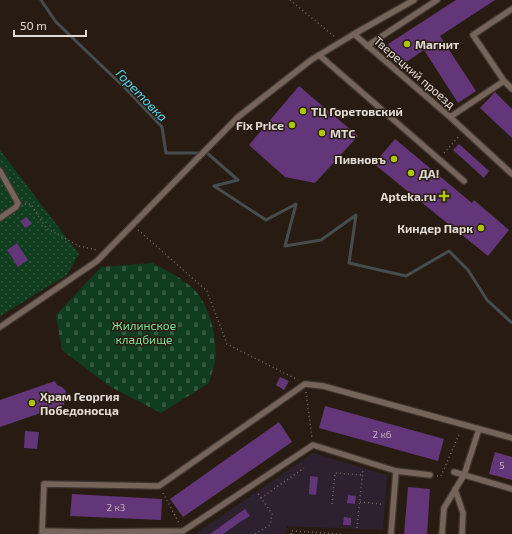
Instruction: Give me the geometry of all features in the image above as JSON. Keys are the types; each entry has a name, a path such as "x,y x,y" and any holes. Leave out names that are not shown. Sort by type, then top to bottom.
{"lane":[{"name":"Тверецкий проезд","path":"414,0 354,34 450,117 512,174"},
{"path":"367,46 438,0"},
{"path":"512,9 473,35 504,81 512,89"},
{"path":"0,327 97,261 238,117 318,55 354,34"},
{"path":"318,55 464,181"},
{"path":"450,117 504,81"},
{"path":"0,171 18,203 16,207 0,218"},
{"path":"430,475 396,471 313,445 183,531 89,533 42,532 44,484 159,486 305,384 323,386 512,438"},
{"path":"442,534 444,508 464,475 479,429"},
{"path":"391,534 396,471"},
{"path":"454,472 512,489"},
{"path":"456,489 463,513 462,534"}],"path":[{"path":"290,0 341,42"},
{"path":"439,159 464,130"},
{"path":"18,203 31,204 46,228 79,246 93,248 104,254"},
{"path":"133,225 207,291 227,344 305,384 313,445"},
{"path":"430,475 441,476 463,424"},
{"path":"357,528 364,461"},
{"path":"261,498 304,468"},
{"path":"332,504 335,473 363,475"},
{"path":"159,486 183,531"},
{"path":"252,486 272,514 270,525 255,534"},
{"path":"360,502 381,504"},
{"path":"291,534 291,531 341,534"}],"shaded area":[{"path":"313,453 387,475 383,530 287,526 286,534 195,534"}],"green space":[{"path":"0,150 79,254 67,275 0,316"},
{"name":"Жилинское кладбище","path":"152,263 183,280 194,289 203,301 210,318 216,354 209,383 161,413 109,386 62,350 56,315 101,267"}],"building":[{"path":"456,0 495,0 440,36 476,91 458,103 424,50 402,65 388,44"},
{"name":"ТЦ Горетовский","path":"299,86 358,136 315,183 285,177 249,145"},
{"path":"495,92 512,109 512,138 480,108"},
{"path":"395,139 472,203 474,200 509,230 488,256 374,164"},
{"path":"459,144 489,171 484,178 453,150"},
{"path":"27,217 32,224 25,228 20,221"},
{"path":"17,243 28,260 18,267 7,250"},
{"path":"280,377 289,381 284,390 276,385"},
{"name":"Храм Георгия Победоносца","path":"55,381 57,385 66,391 64,405 0,427 0,400"},
{"path":"325,406 444,439 438,461 319,428"},
{"path":"279,422 292,442 183,517 170,499"},
{"path":"25,431 39,432 37,449 24,448"},
{"path":"495,452 512,457 512,480 489,474"},
{"path":"310,476 318,477 316,495 309,494"},
{"path":"408,487 430,489 427,534 404,534"},
{"path":"72,494 162,499 161,520 70,516"},
{"path":"348,495 356,496 355,504 347,503"},
{"path":"245,509 250,516 223,534 210,534"},
{"path":"344,517 351,518 351,525 343,525"}],"waterway":[{"name":"Горетовка","path":"41,0 56,22 127,90 162,127 166,153 207,153 238,180 214,186 266,220 296,204 285,246 321,240 356,215 349,263 406,276 449,251 468,270 487,300 512,323"}],"place":[{"name":"Магнит","path":"407,44"},
{"name":"ТЦ Горетовский","path":"303,111"},
{"name":"Fix Price","path":"292,125"},
{"name":"МТС","path":"322,133"},
{"name":"Пивновъ","path":"394,159"},
{"name":"ДА!","path":"411,173"},
{"name":"Apteka.ru","path":"444,196"},
{"name":"Киндер Парк","path":"481,228"},
{"name":"Храм Георгия Победоносца","path":"32,403"}]}
